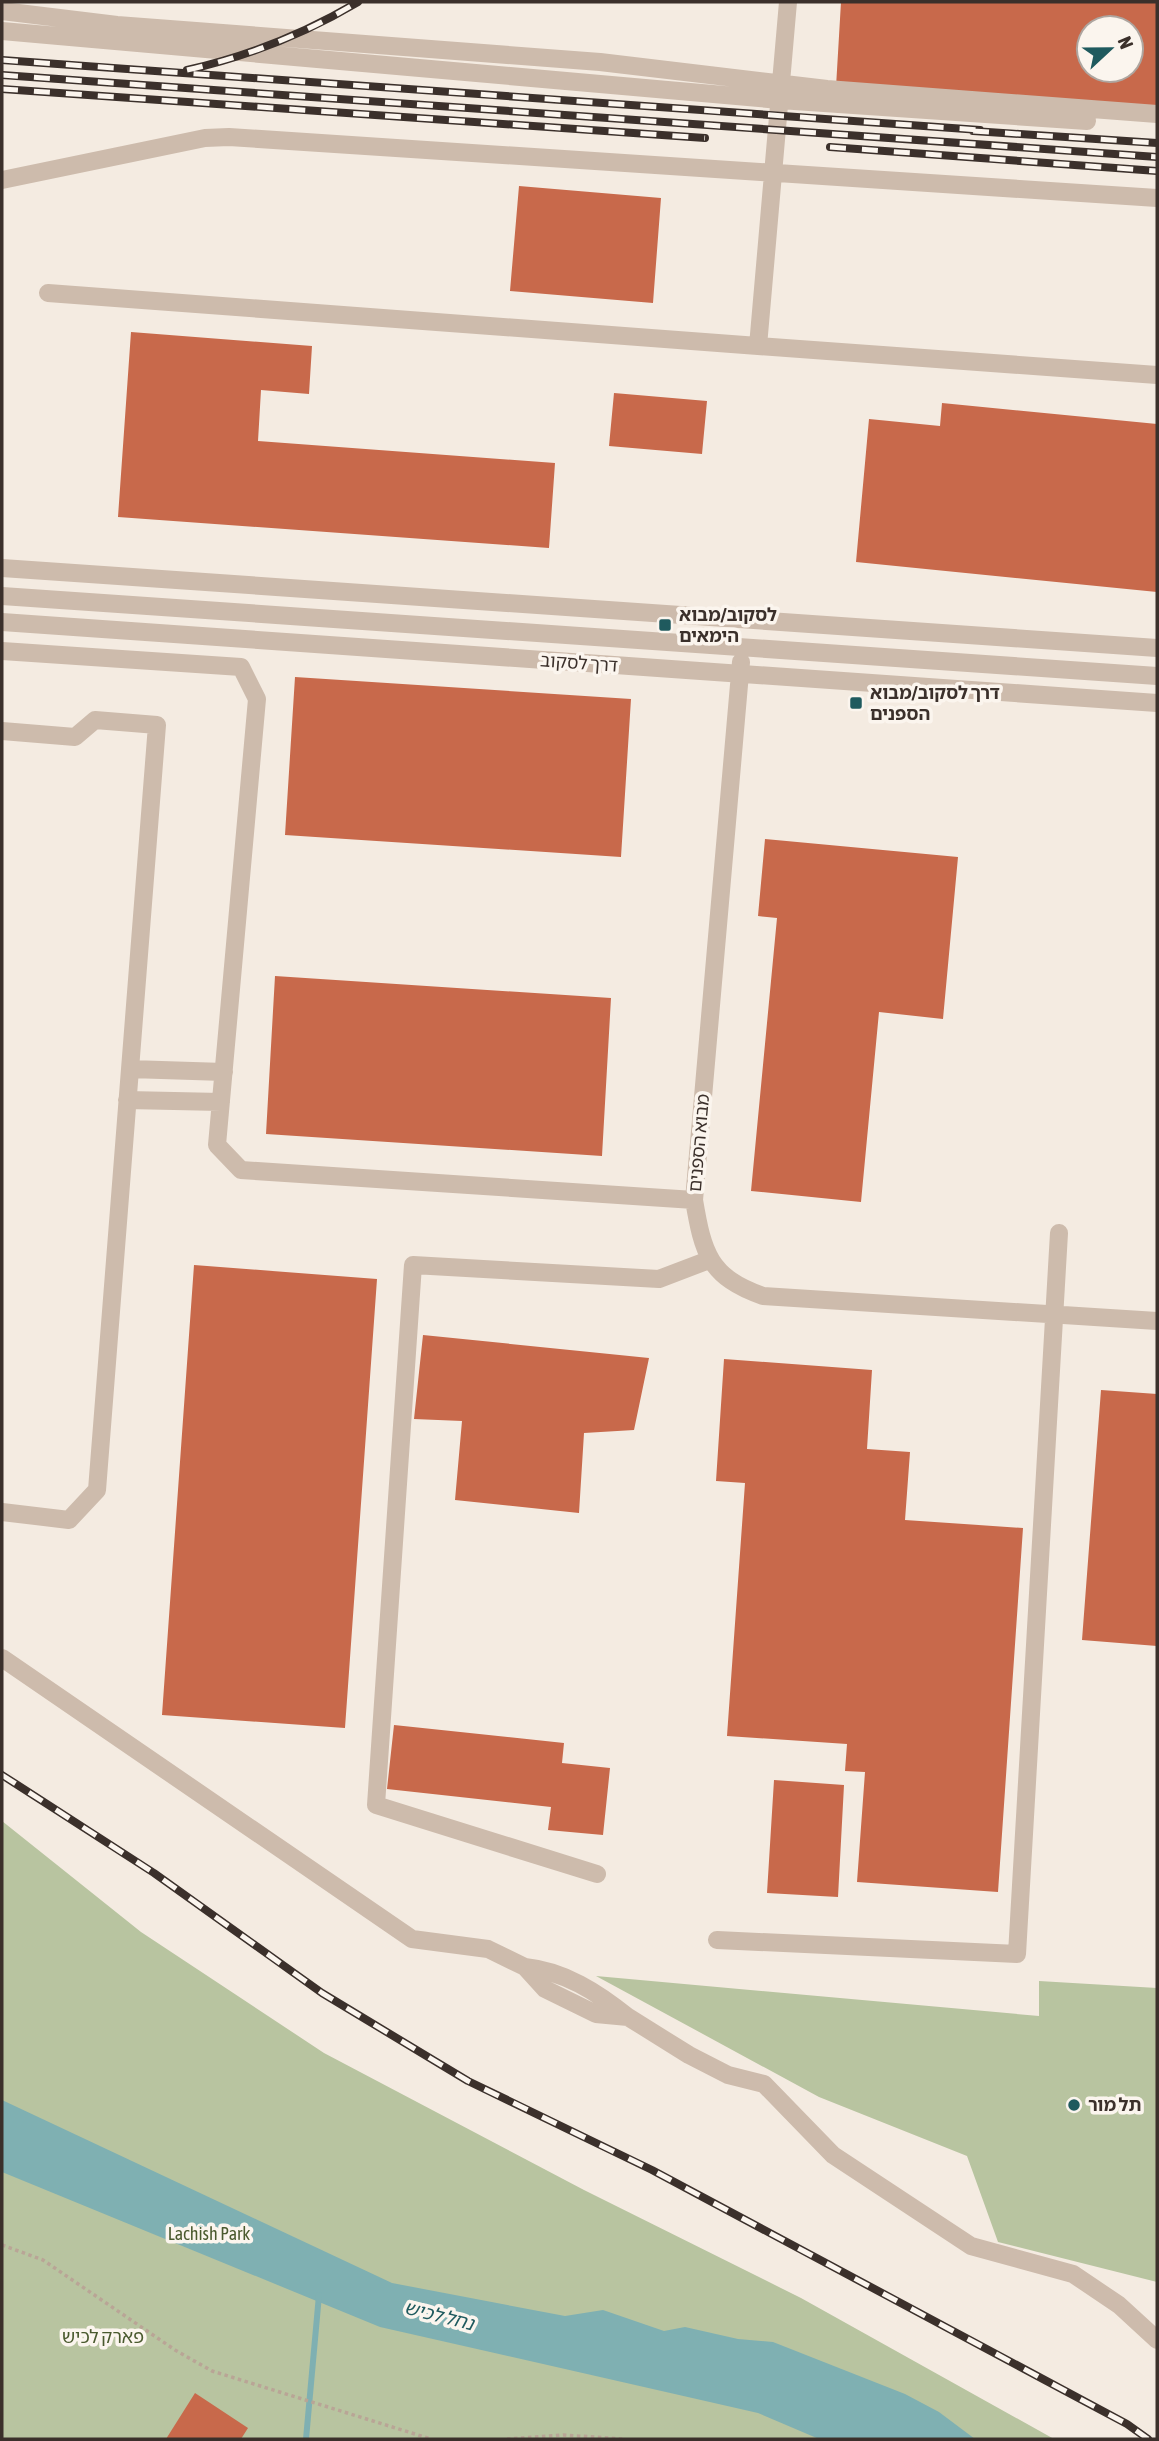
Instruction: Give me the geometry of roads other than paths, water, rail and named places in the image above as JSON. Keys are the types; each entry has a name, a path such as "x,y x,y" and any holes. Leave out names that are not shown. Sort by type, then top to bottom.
{"street":[{"path":"758,346 788,2"},
{"path":"22,33 23,7"},
{"path":"2,11 23,7 117,25 600,62 780,91 827,89 1157,114"},
{"path":"2,31 780,91 1157,125"},
{"path":"2,180 205,138 1157,198"},
{"path":"48,293 1157,375"},
{"path":"2,568 1157,648"},
{"name":"דרך לסקוב","path":"2,596 1157,676"},
{"name":"דרך לסקוב","path":"2,622 1157,703"},
{"name":"מבוא הספנים","path":"743,647 694,1200 701,1240 709,1259 723,1277 763,1296 1157,1321"},
{"path":"2,651 241,667 257,699 217,1145 241,1170 694,1200"},
{"path":"2,731 75,737 95,720 157,725 97,1490 69,1520 2,1512"},
{"path":"130,1069 224,1072"},
{"path":"127,1100 221,1102"},
{"path":"717,1940 1017,1954 1059,1233"},
{"path":"597,1874 376,1805 413,1265 659,1279 709,1259"},
{"path":"2,1658 412,1939 488,1948 525,1967 545,1989 596,2014 628,2017 728,2075 764,2084 833,2155 971,2246 1073,2274 1119,2305 1157,2340"}],"water":[{"name":"נחל לכיש","path":"2,2100 392,2283 565,2316 603,2310 664,2331 685,2327 738,2339 773,2342 905,2394 939,2412 975,2439 819,2439 758,2413 380,2327 2,2172"}],"waterway":[{"path":"306,2439 319,2295"}],"railway":[{"path":"187,70 276,43 358,2"},
{"path":"2,60 980,130"},
{"path":"2,75 1157,157"},
{"path":"2,89 705,138"},
{"path":"973,131 1157,143"},
{"path":"830,147 1157,171"},
{"path":"2,1775 154,1873 322,1993 468,2081 652,2170 1127,2424 1148,2439"}],"place":[{"name":"לסקוב/מבוא הימאים","path":"665,625"},
{"name":"דרך לסקוב/מבוא הספנים","path":"856,703"},
{"name":"תל מור","path":"1074,2105"}],"park label":[{"name":"Lachish Park","path":"209,2234"},
{"name":"פארק לכיש","path":"103,2337"}]}
